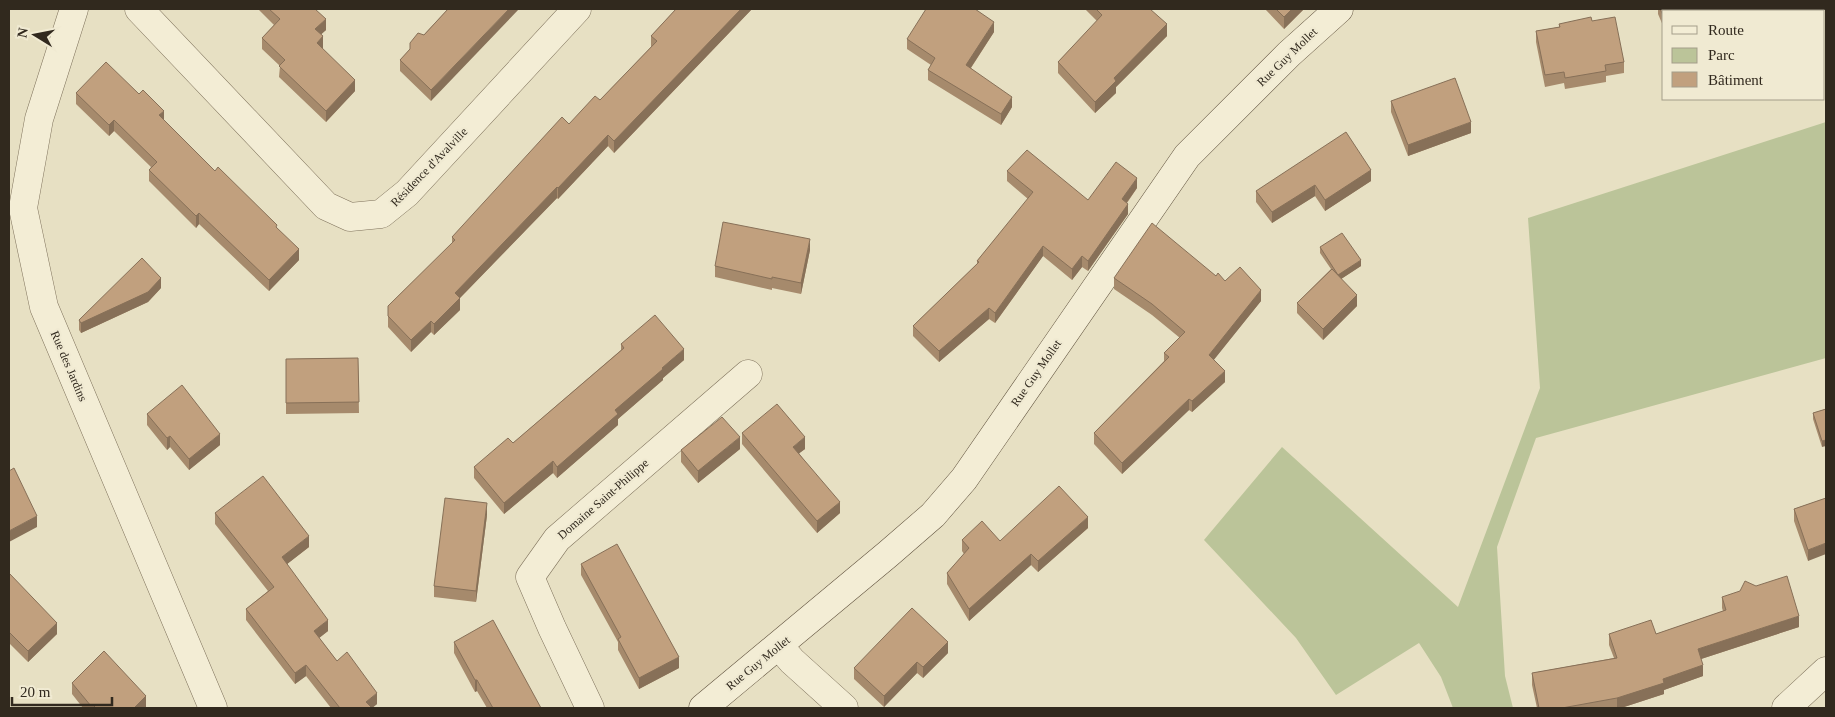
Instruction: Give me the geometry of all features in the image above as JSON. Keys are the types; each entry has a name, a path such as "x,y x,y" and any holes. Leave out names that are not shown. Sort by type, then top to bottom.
{"street":[{"name":"Rue des Jardins","path":"74,9 40,119 23,208 44,306 213,708"},
{"name":"Résidence d'Avalville","path":"140,9 326,206 350,217 381,214 407,193 577,9"},
{"name":"Rue Guy Mollet","path":"703,708 933,515 964,480 1187,156 1289,54 1339,9"},
{"name":"Domaine Saint-Philippe","path":"590,708 530,577 557,538 748,374"},
{"path":"779,646 792,661 844,708"},
{"path":"1786,708 1826,671"}],"green space":[{"path":"1826,122 1826,358 1536,438 1497,547 1505,676 1513,708 1453,708 1441,677 1419,643 1336,695 1296,638 1204,540 1282,447 1458,607 1540,388 1528,218"}],"building":[{"path":"269,9 315,9 326,19 315,29 323,36 317,43 355,80 326,111 279,66 285,60 262,38 280,19"},
{"path":"448,9 509,9 431,90 400,60 410,49 410,43 418,33 424,35"},
{"path":"676,9 741,9 614,141 608,135 455,293 460,298 434,324 431,321 411,340 388,316 388,306 455,240 452,237 562,117 569,124 595,96 600,100 657,41 651,36"},
{"path":"926,9 975,9 994,22 966,65 1012,97 1001,114 928,70 935,58 907,39"},
{"path":"1096,9 1150,9 1167,24 1114,78 1116,81 1095,102 1058,62 1102,15"},
{"path":"1276,9 1292,9 1284,17"},
{"path":"1660,9 1750,10 1662,10 1662,13"},
{"path":"1591,17 1592,21 1615,17 1624,62 1605,65 1606,71 1565,78 1564,72 1545,75 1536,31 1560,27 1559,24"},
{"path":"106,62 139,94 143,90 164,111 159,115 215,171 218,167 299,249 269,280 199,213 196,216 149,170 157,162 114,120 109,125 76,93"},
{"path":"1455,78 1471,122 1408,145 1391,101"},
{"path":"1346,132 1371,170 1325,200 1315,185 1272,212 1256,191"},
{"path":"1027,150 1088,200 1116,162 1137,178 1122,199 1128,204 1088,261 1082,256 1072,269 1043,246 995,313 989,308 939,351 913,326 979,262 977,261 1033,192 1007,171"},
{"path":"723,222 810,239 801,283 772,277 772,279 715,266"},
{"path":"1152,223 1216,276 1218,273 1225,281 1240,267 1261,290 1209,355 1225,371 1192,401 1189,399 1122,463 1094,433 1169,357 1164,353 1185,332 1152,304 1114,278"},
{"path":"1342,233 1361,260 1338,275 1320,247"},
{"path":"142,258 161,278 148,292 81,323 79,320"},
{"path":"1332,269 1357,295 1323,329 1297,303"},
{"path":"655,315 684,349 615,410 618,414 557,467 553,461 504,503 474,467 508,438 513,443 624,348 621,344"},
{"path":"358,358 359,402 286,403 286,359"},
{"path":"182,385 220,434 189,459 170,436 167,438 147,414"},
{"path":"777,404 805,437 793,447 840,502 817,521 742,433"},
{"path":"1826,409 1826,440 1822,441 1813,413"},
{"path":"722,417 740,437 698,471 681,450"},
{"path":"14,468 37,516 9,531 9,471"},
{"path":"263,476 309,536 282,557 328,620 314,631 337,661 347,652 377,693 366,702 372,708 340,708 306,665 295,673 246,609 274,587 215,513"},
{"path":"1059,486 1088,517 1038,561 1031,554 969,609 947,573 969,548 962,540 982,521 1000,541"},
{"path":"445,498 487,503 476,591 434,586"},
{"path":"1826,498 1826,543 1808,550 1794,509"},
{"path":"617,544 679,657 639,678 618,639 621,637 581,564"},
{"path":"9,573 57,623 28,651 9,632"},
{"path":"1787,576 1799,616 1698,649 1703,665 1663,679 1664,683 1617,698 1562,708 1539,708 1532,673 1617,658 1609,634 1651,620 1656,634 1726,610 1722,597 1740,591 1745,581 1756,586"},
{"path":"912,608 948,642 923,667 917,662 884,696 854,668"},
{"path":"493,620 541,708 493,708 454,642"},
{"path":"104,651 146,696 134,708 96,708 92,704 91,706 72,683"}]}
